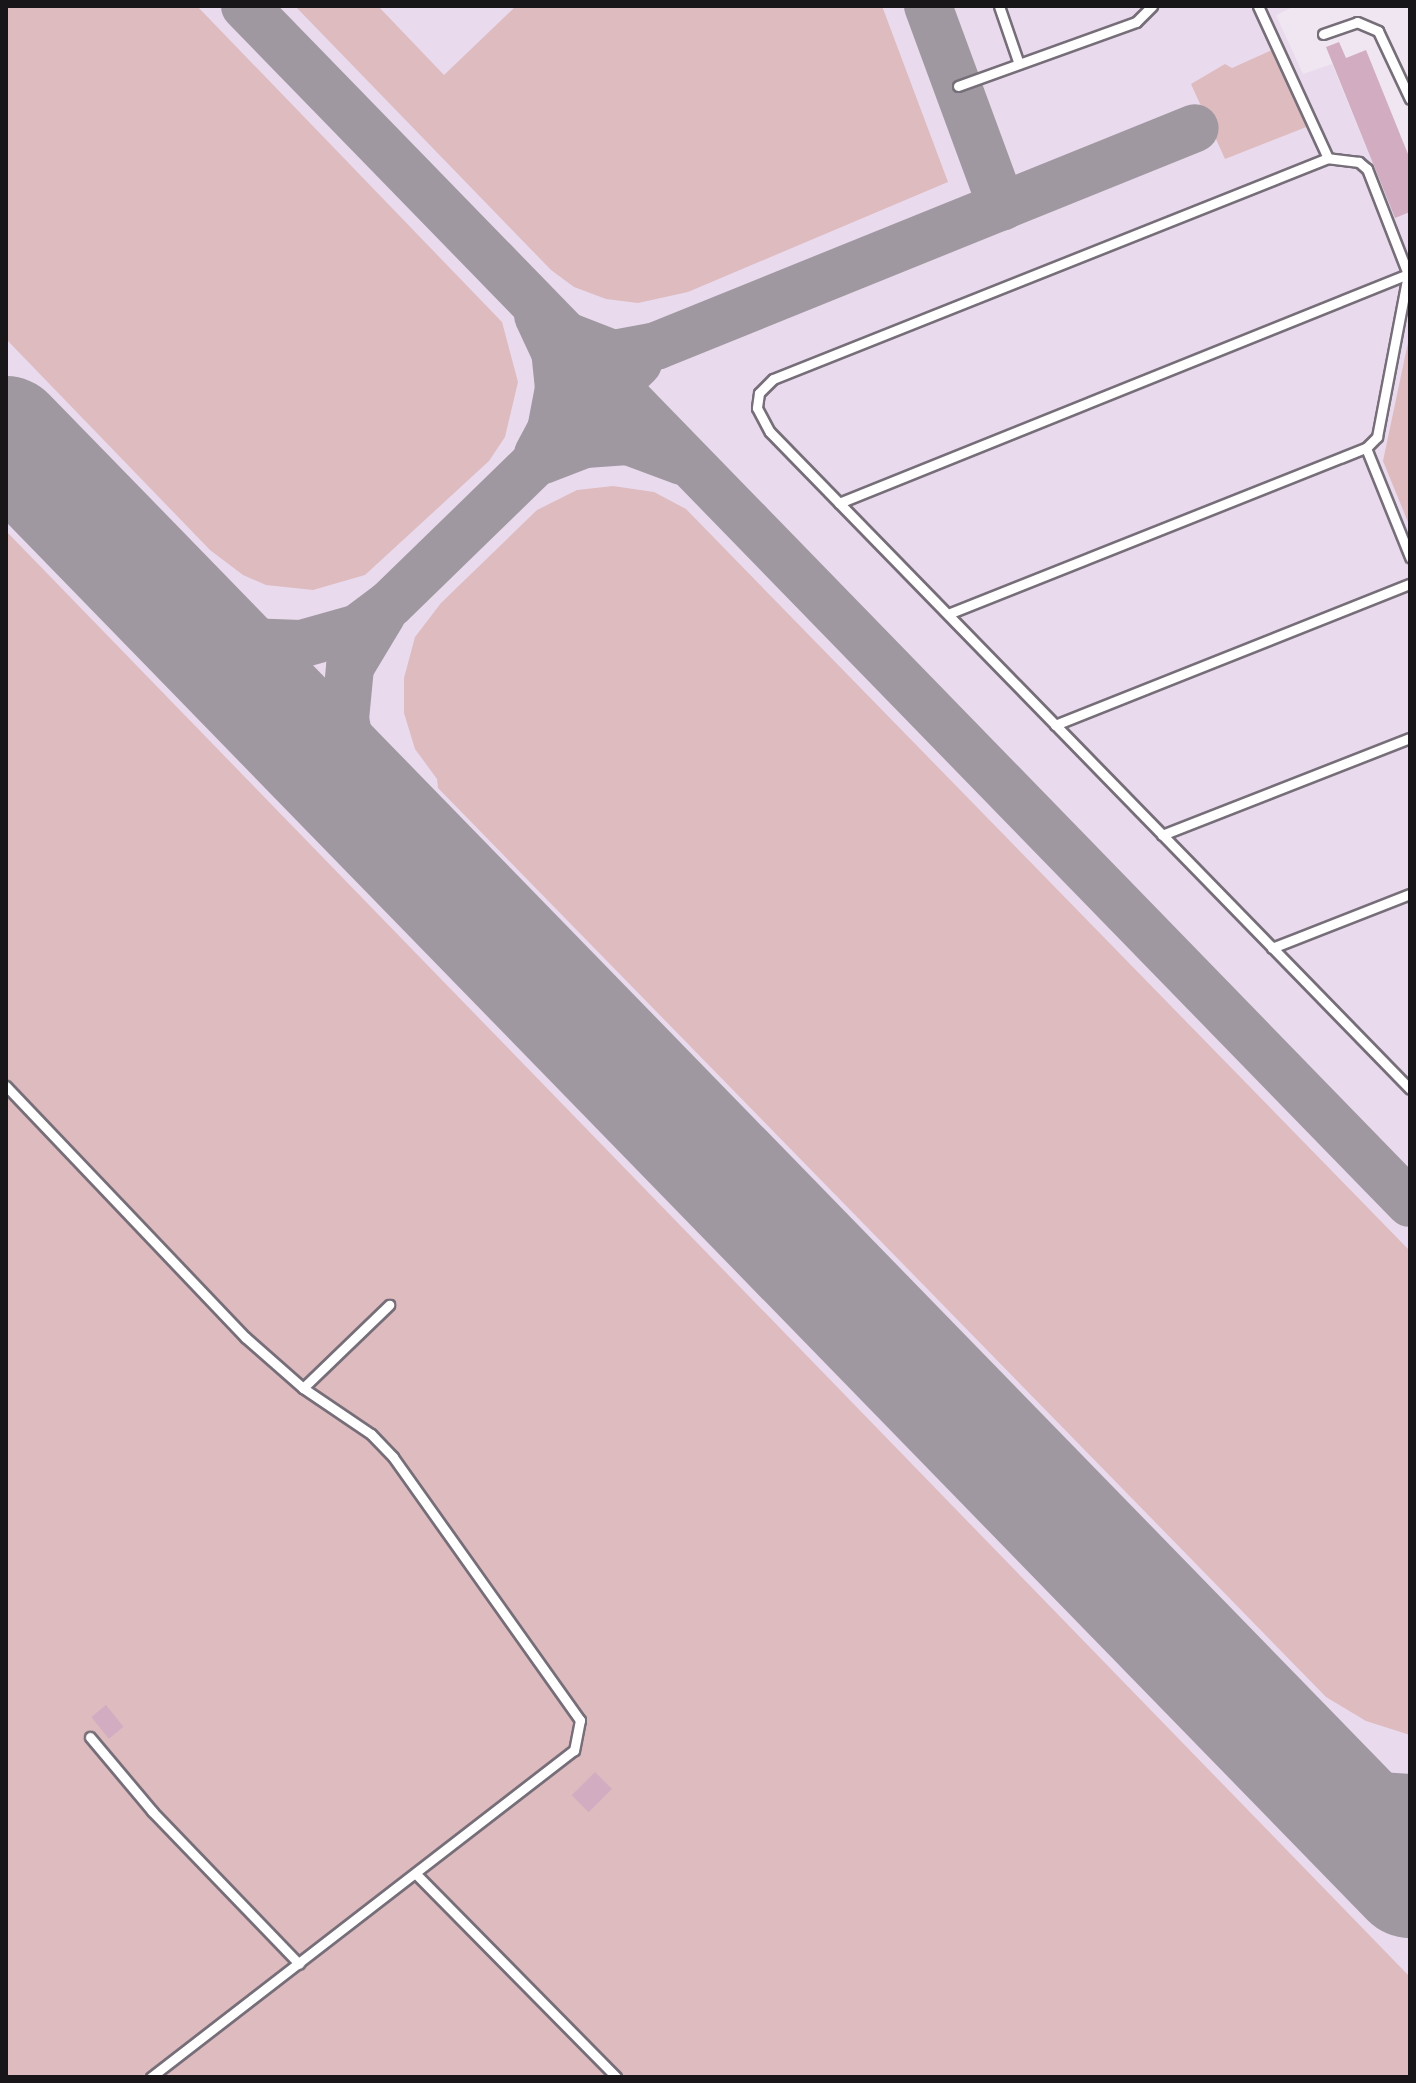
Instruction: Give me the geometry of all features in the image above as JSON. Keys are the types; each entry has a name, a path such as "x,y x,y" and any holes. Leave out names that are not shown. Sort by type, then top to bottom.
{"lane":[{"path":"999,6 1019,64"},
{"path":"958,86 1136,22 1152,6"},
{"path":"1258,6 1328,158"},
{"path":"1323,34 1357,22 1378,31 1410,99"},
{"path":"948,614 1366,448 1377,437 1408,274 1407,262 1367,169 1351,157 1328,158 773,379 759,393 760,421 1410,1089"},
{"path":"839,503 1408,274"},
{"path":"1366,448 1410,557"},
{"path":"1055,725 1410,584"},
{"path":"1162,835 1410,738"},
{"path":"1272,948 1410,894"},
{"path":"6,1086 245,1337 303,1388 371,1434 393,1457 580,1720 574,1750 151,2077"},
{"path":"303,1388 389,1305"},
{"path":"90,1737 152,1811 299,1964"},
{"path":"416,1874 616,2077"}],"shaded area":[{"path":"6,6 1295,6 1276,15 1303,74 1332,64 1395,217 1410,212 1410,2077 6,2077"},
{"path":"6,6 197,6 502,322 518,382 505,437 489,461 365,575 313,590 266,585 243,575 210,550 6,339"},
{"path":"295,6 378,6 444,75 516,6 882,6 948,182 688,292 638,303 606,299 574,287 551,270"},
{"path":"1274,49 1309,126 1225,159 1191,84 1225,64 1232,68"},
{"path":"1410,333 1410,527 1383,461"},
{"path":"613,486 654,492 686,509 1410,1251 1410,1735 1366,1721 1326,1697 438,788 437,779 415,749 404,713 404,678 415,637 441,603 537,510 577,490"},
{"path":"6,531 1410,1977 1410,2077 6,2077"}],"building":[{"path":"1339,42 1346,58 1366,50 1410,159 1410,212 1395,218 1326,47"},
{"path":"106,1705 124,1727 109,1739 91,1717"},
{"path":"595,1772 612,1789 589,1812 572,1795"}],"taxiway":[{"path":"245,6 1410,1203"},
{"path":"928,6 1002,207"},
{"path":"567,336 613,354 656,346 1195,128"},
{"path":"538,316 555,352 559,388 551,430 538,454"},
{"path":"161,595 222,634 247,642 301,644 358,628 390,604 638,363"},
{"path":"543,460 585,444 628,441 682,461"},
{"path":"6,442 24,454"},
{"path":"379,819 358,785 345,719 350,667 382,614"},
{"path":"1297,1762 1349,1794 1410,1798"}],"runway":[{"path":"6,436 1410,1878"}]}
